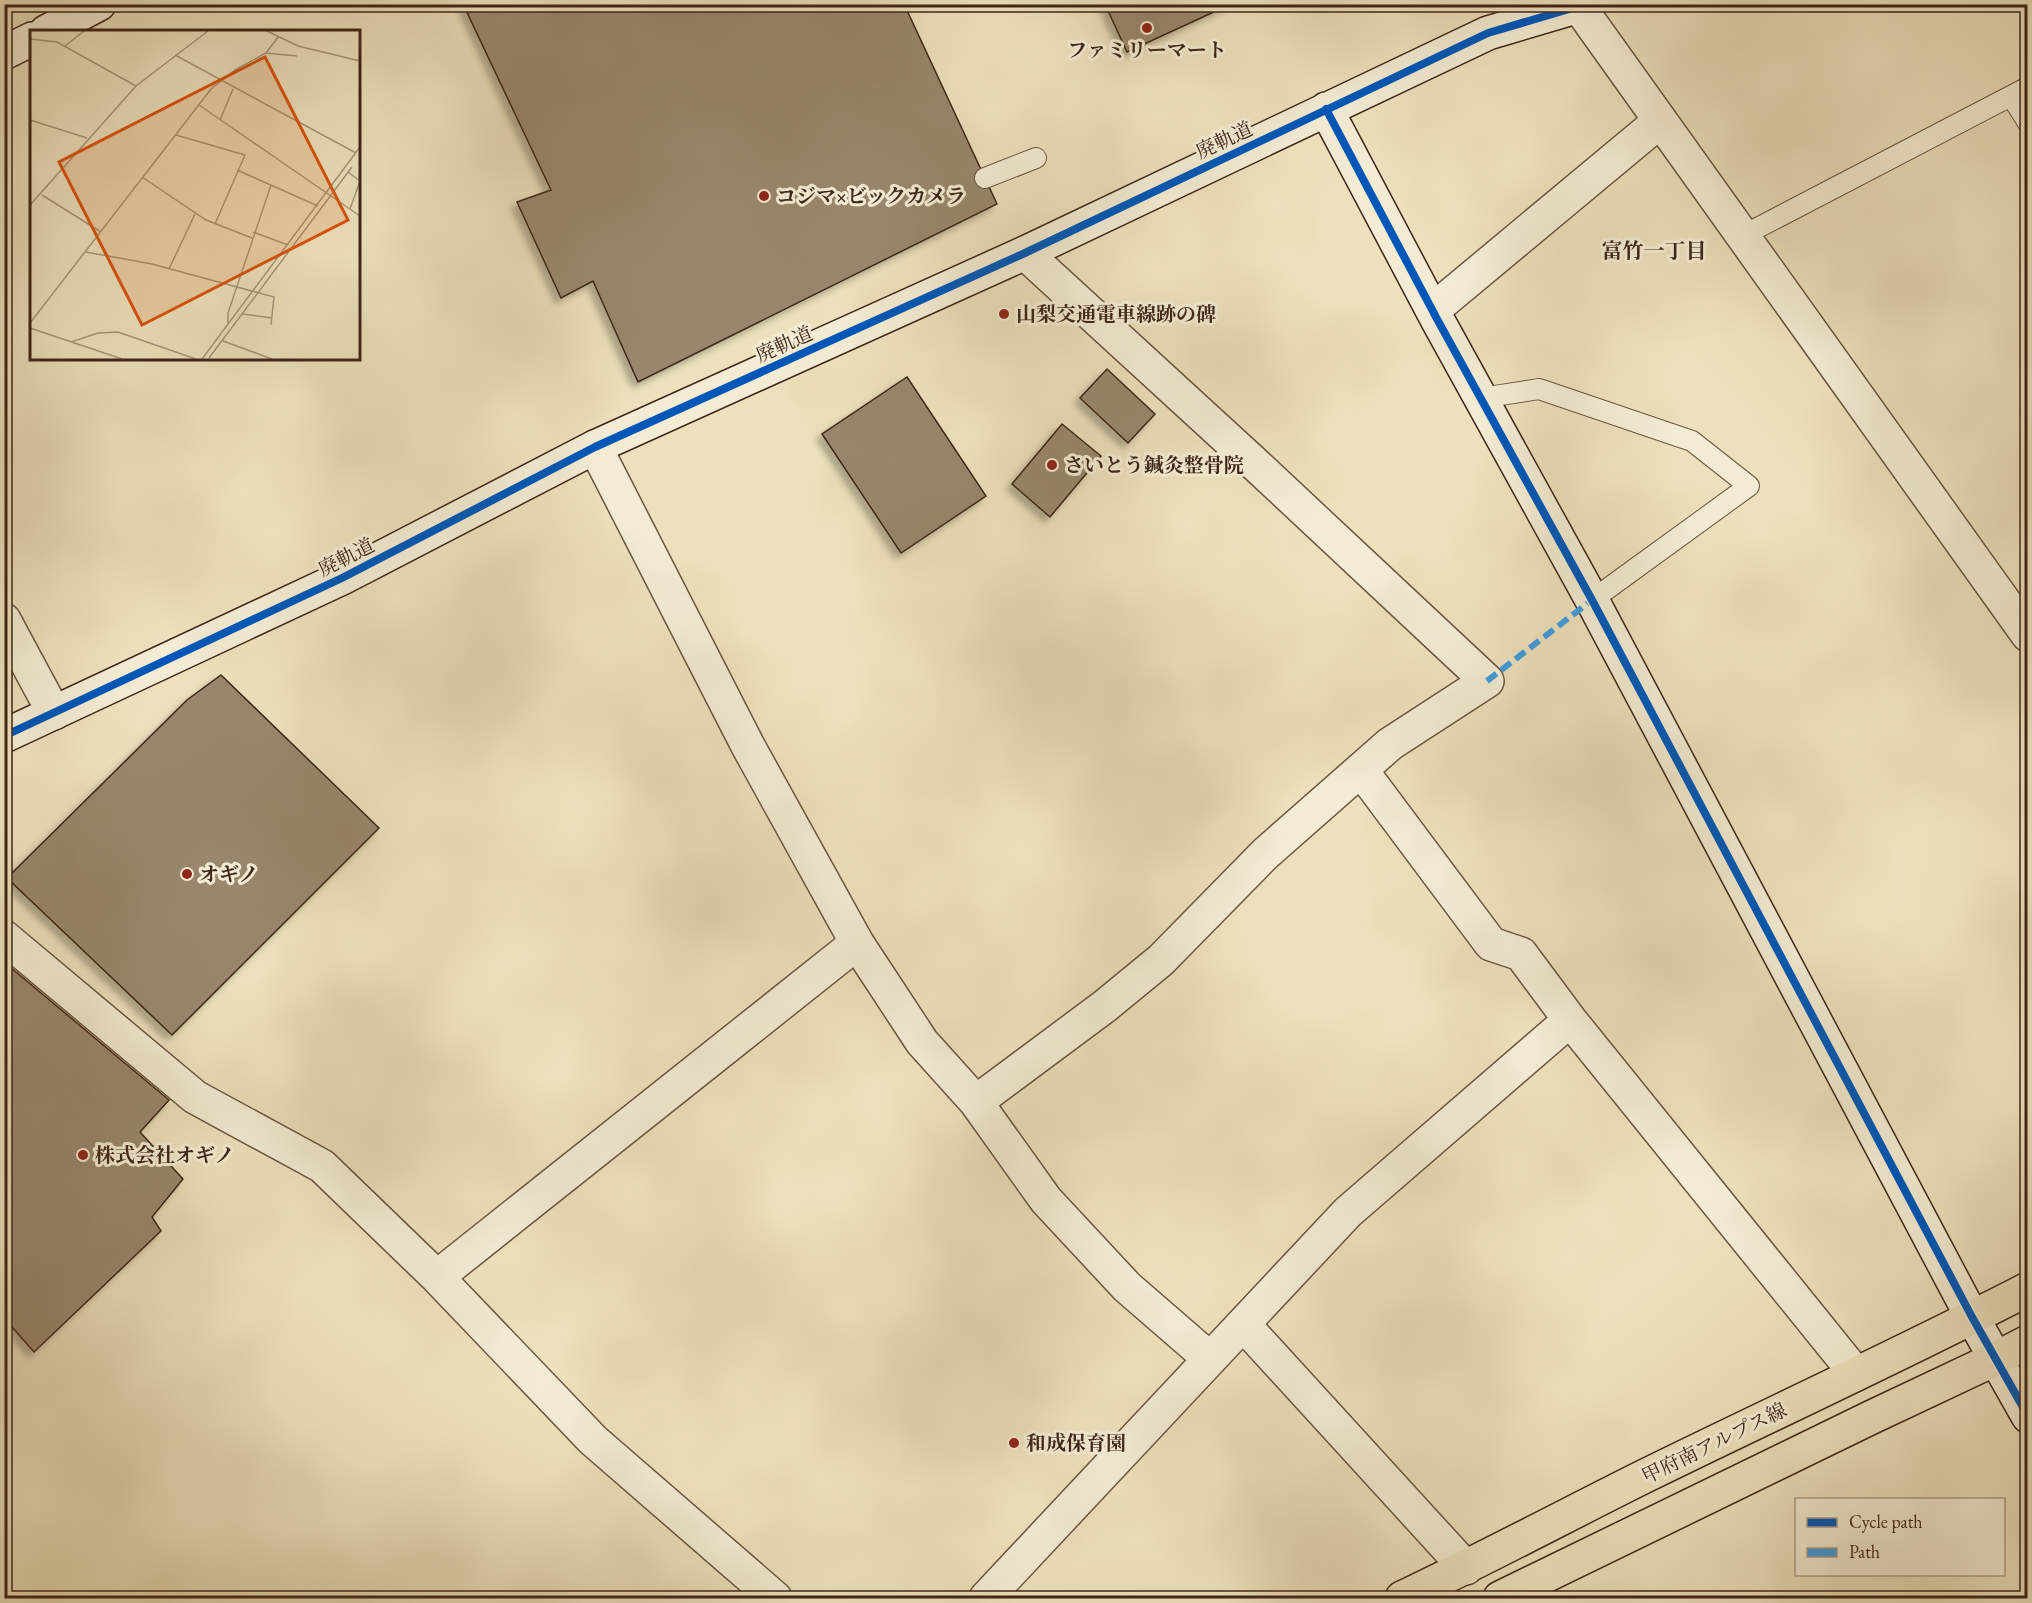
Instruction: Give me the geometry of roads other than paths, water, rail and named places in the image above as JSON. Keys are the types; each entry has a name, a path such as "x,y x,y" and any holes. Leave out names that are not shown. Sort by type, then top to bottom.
{"main road":[{"name":"甲府南アルプス線","path":"1402,1599 1640,1479 1899,1355 2028,1289"},
{"path":"1500,1599 2028,1342"}],"street":[{"path":"50,30 99,4"},
{"path":"1580,5 1660,121 2028,634"},
{"name":"廃軌道","path":"4,736 342,578 595,447 1025,253 1488,33 1580,5"},
{"path":"4,53 30,40"},
{"path":"1326,109 1432,309 1593,600 1972,1317 2028,1416"},
{"path":"1432,309 1660,121"},
{"path":"976,1102 1105,1006 1161,960 1265,854 1390,744 1487,681 1025,253"},
{"path":"595,447 748,746 857,943 922,1042 976,1102 1046,1200 1127,1287 1210,1359"},
{"path":"4,620 54,713"},
{"path":"1361,770 1491,944 1521,954 1570,1020 1856,1374"},
{"path":"4,937 195,1098 322,1166 437,1277 593,1440 775,1599"},
{"path":"437,1277 857,943"},
{"path":"986,1599 1348,1212 1570,1020"},
{"path":"1243,1324 1466,1568"}],"lane":[{"path":"1742,236 2019,91 2028,123"},
{"path":"985,178 1036,158"},
{"path":"1481,398 1539,389 1692,441 1749,486 1593,600"}],"place":[{"name":"ファミリーマート","path":"1147,28"},
{"name":"コジマ×ビックカメラ","path":"764,196"},
{"name":"山梨交通電車線跡の碑","path":"1004,314"},
{"name":"さいとう鍼灸整骨院","path":"1052,465"},
{"name":"オギノ","path":"187,874"},
{"name":"株式会社オギノ","path":"83,1155"},
{"name":"和成保育園","path":"1014,1443"}],"district":[{"name":"富竹一丁目","path":"1654,251"}]}
